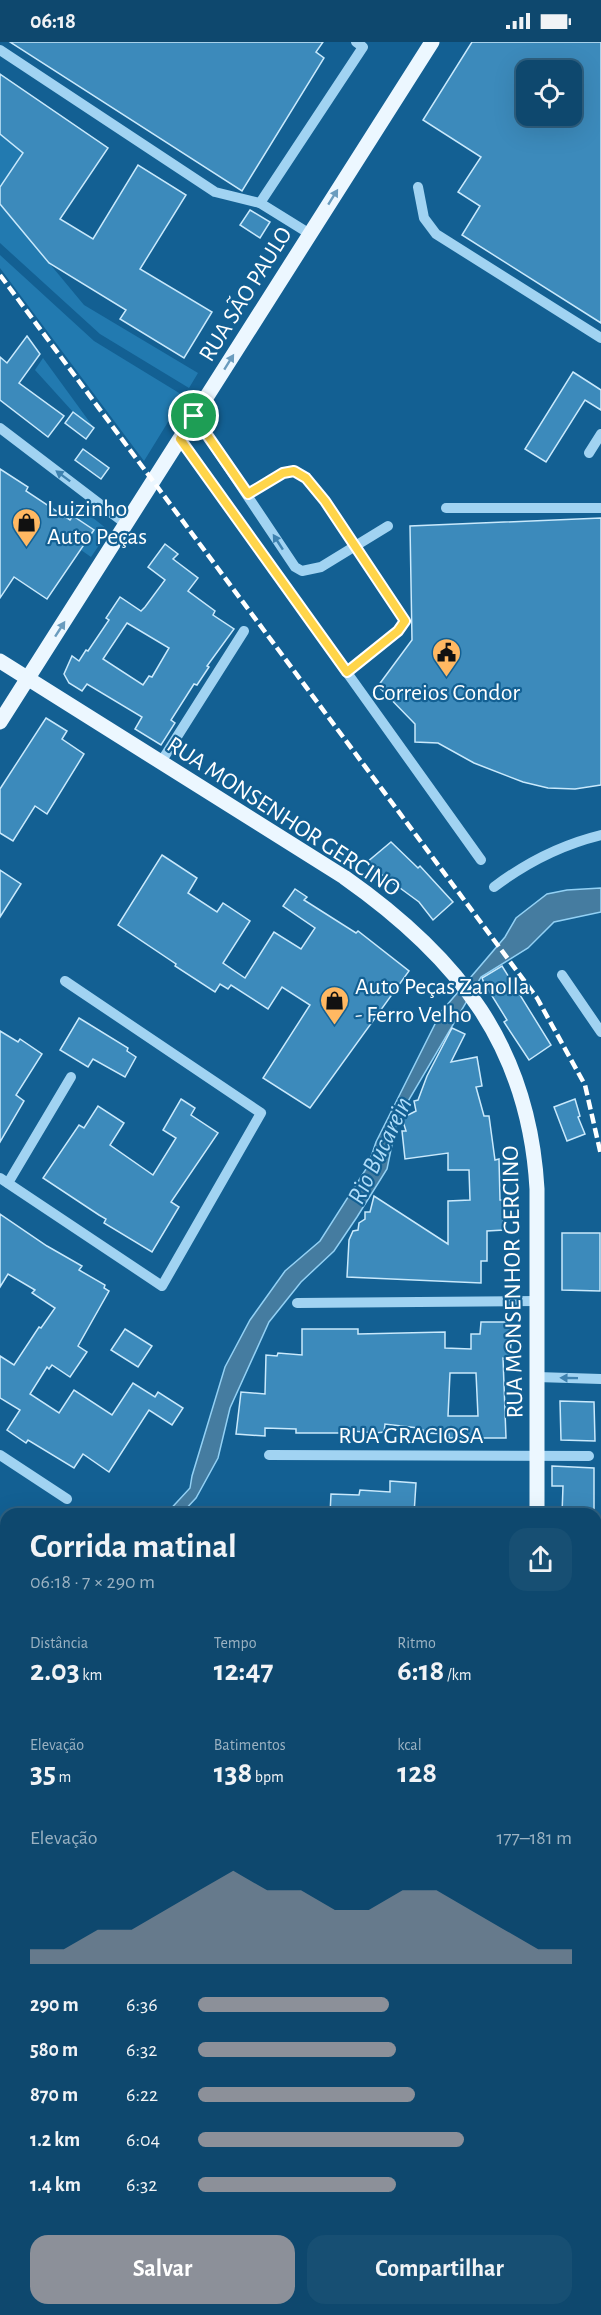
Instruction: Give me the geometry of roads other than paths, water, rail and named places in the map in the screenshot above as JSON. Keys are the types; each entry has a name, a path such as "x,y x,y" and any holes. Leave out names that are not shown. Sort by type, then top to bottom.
{"main road":[{"name":"RUA SÃO PAULO","path":"0,722 432,42"},
{"name":"RUA MONSENHOR GERCINO","path":"0,661 382,903 412,929 455,974 480,1009 510,1064 522,1095 535,1154 538,1301 537,1508"}],"street":[{"path":"260,203 363,47 356,42"},
{"path":"0,50 215,192 260,203 310,234"},
{"path":"418,187 424,218 436,234 601,338"},
{"path":"194,416 295,567 302,571 321,567 388,526"},
{"path":"0,428 126,524"},
{"path":"589,453 601,434"},
{"path":"180,439 480,860"},
{"path":"248,494 283,473 294,471 306,478 325,501 405,621 398,631 347,672"},
{"path":"446,508 601,508"},
{"path":"161,762 244,631"},
{"path":"494,887 520,867 548,852 601,835"},
{"path":"562,975 601,1032"},
{"path":"65,981 261,1113 162,1286 4,1181 71,1077"},
{"path":"297,1303 538,1301"},
{"path":"537,1377 601,1379"},
{"path":"0,1455 67,1499"},
{"name":"RUA GRACIOSA","path":"268,1455 589,1455"}],"water":[{"name":"Rio Bucarein","path":"601,888 601,912 554,922 528,948 481,977 397,1120 387,1169 334,1251 301,1282 269,1322 230,1408 218,1458 196,1498 187,1508 172,1508 190,1488 225,1367 250,1320 285,1271 320,1241 368,1166 376,1142 441,1012 505,937 516,918 547,894"}],"railway":[{"path":"0,275 537,998 585,1085 601,1155"}],"place":[{"name":"Luizinho Auto Peças","path":"26,548"},
{"name":"Correios Condor","path":"446,678"},
{"name":"Auto Peças Zanolla - Ferro Velho","path":"334,1026"}]}
